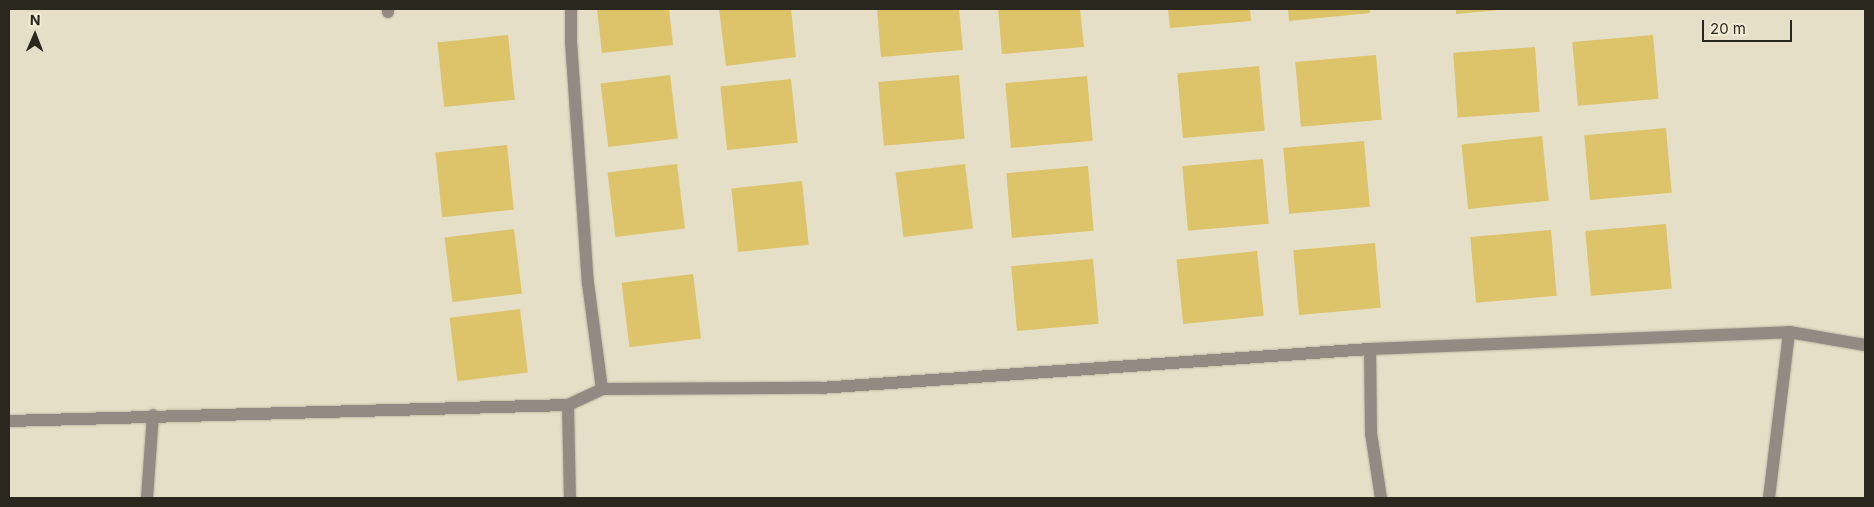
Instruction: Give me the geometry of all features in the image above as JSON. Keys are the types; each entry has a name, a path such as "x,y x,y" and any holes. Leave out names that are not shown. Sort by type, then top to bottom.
{"street":[{"path":"571,9 571,42 588,283 602,389"},
{"path":"9,421 154,415 568,405 602,389 820,388 1370,349 1789,332 1865,345"},
{"path":"1769,498 1789,332"},
{"path":"1370,349 1371,433 1381,498"},
{"path":"568,405 570,498"},
{"path":"147,498 154,415"}],"building":[{"path":"597,9 669,9 673,45 602,53"},
{"path":"719,9 791,9 796,57 726,66"},
{"path":"877,9 959,9 963,50 881,57"},
{"path":"998,9 1080,9 1084,47 1002,54"},
{"path":"1168,9 1250,9 1251,21 1170,28"},
{"path":"1288,9 1370,9 1370,13 1289,21"},
{"path":"1456,9 1499,9 1499,10 1456,14"},
{"path":"508,35 515,100 444,107 437,42"},
{"path":"1653,35 1659,99 1578,106 1572,42"},
{"path":"1535,47 1540,112 1458,118 1453,53"},
{"path":"1376,55 1382,120 1301,127 1295,62"},
{"path":"1259,66 1265,131 1183,138 1177,73"},
{"path":"670,75 678,139 608,147 601,84"},
{"path":"959,75 965,139 884,146 878,82"},
{"path":"1087,76 1093,141 1011,148 1005,83"},
{"path":"791,79 798,143 727,150 720,86"},
{"path":"1666,128 1672,193 1590,200 1584,135"},
{"path":"1542,136 1549,201 1468,209 1461,144"},
{"path":"1364,141 1370,207 1289,214 1283,148"},
{"path":"507,145 514,210 442,217 435,153"},
{"path":"1263,159 1269,224 1188,231 1182,166"},
{"path":"677,164 685,229 615,237 608,173"},
{"path":"965,164 973,229 903,237 896,173"},
{"path":"1088,166 1094,231 1012,238 1006,173"},
{"path":"802,181 809,245 738,252 731,188"},
{"path":"1666,224 1672,289 1591,296 1585,231"},
{"path":"514,229 522,294 452,302 445,238"},
{"path":"1551,230 1557,296 1476,303 1470,237"},
{"path":"1375,243 1381,308 1299,315 1293,250"},
{"path":"1257,251 1264,316 1183,324 1176,259"},
{"path":"1093,259 1099,324 1017,331 1011,266"},
{"path":"693,274 701,339 629,347 622,283"},
{"path":"520,309 528,373 457,381 450,318"}]}
